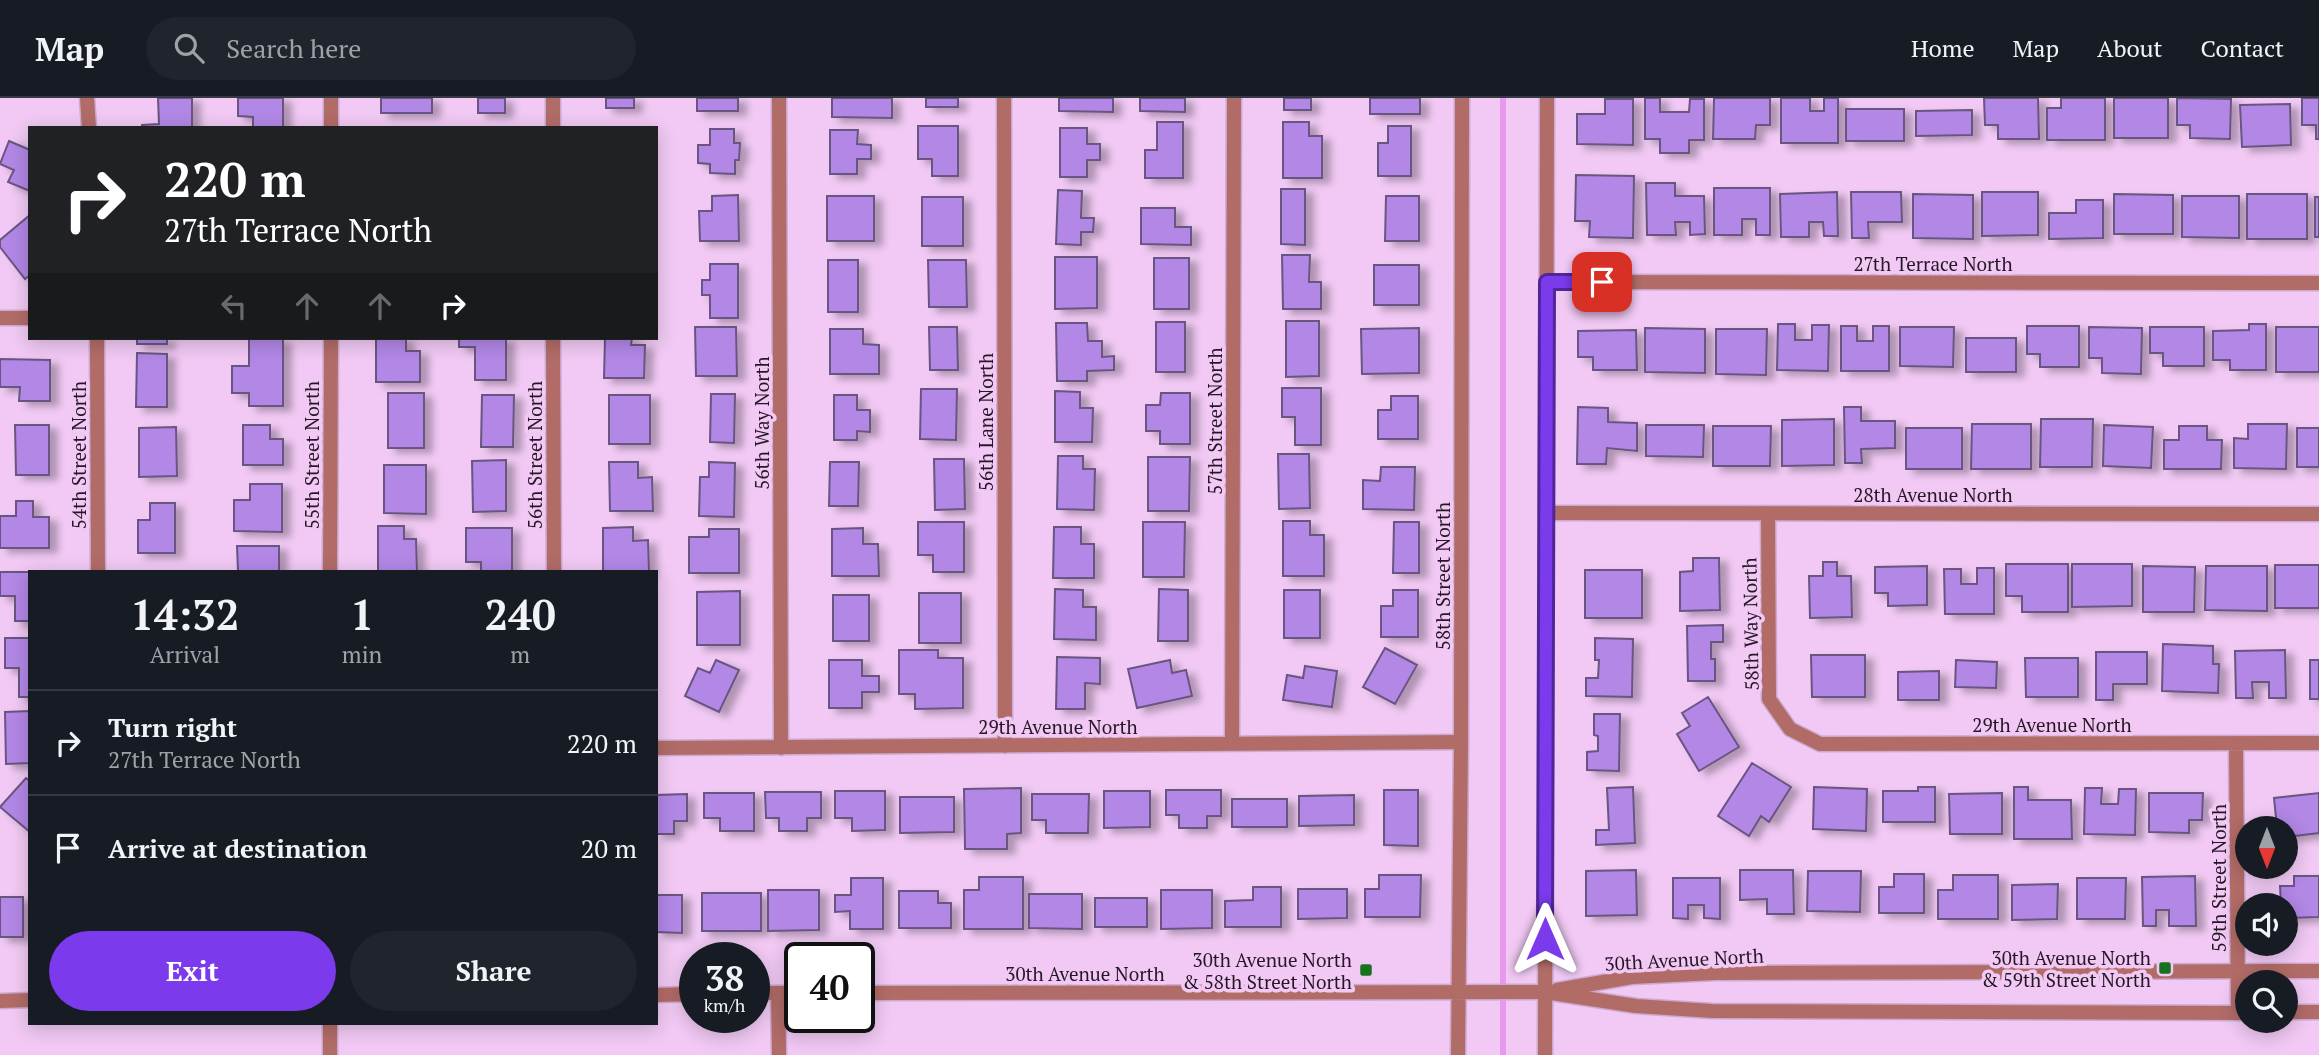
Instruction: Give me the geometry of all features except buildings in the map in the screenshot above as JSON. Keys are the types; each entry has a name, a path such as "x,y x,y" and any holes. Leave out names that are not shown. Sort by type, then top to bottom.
{"street":[{"path":"87,98 89,126"},
{"path":"331,98 331,126"},
{"path":"552,98 553,126"},
{"name":"56th Way North","path":"779,98 781,748"},
{"name":"56th Lane North","path":"1004,98 1005,746"},
{"name":"57th Street North","path":"1232,744 1234,98"},
{"name":"58th Street North","path":"1458,1055 1462,98"},
{"path":"1545,1055 1547,98"},
{"name":"27th Terrace North","path":"1547,282 2319,283"},
{"path":"0,318 28,318"},
{"name":"54th Street North","path":"97,340 98,570"},
{"name":"55th Street North","path":"330,570 331,340"},
{"name":"56th Street North","path":"553,340 554,570"},
{"name":"28th Avenue North","path":"1546,513 2319,514"},
{"name":"58th Way North","path":"1768,513 1769,699 1790,729"},
{"name":"29th Avenue North","path":"1790,729 1819,744 2319,743"},
{"name":"29th Avenue North","path":"658,748 1461,742"},
{"name":"59th Street North","path":"2236,743 2238,970"},
{"name":"30th Avenue North","path":"1545,992 1632,977 1715,973 2235,970"},
{"name":"30th Avenue North","path":"2298,971 2319,971"},
{"name":"30th Avenue North","path":"875,993 1545,992 1636,1006 1712,1012 2235,1013"},
{"path":"770,993 784,993"},
{"path":"778,993 779,1055"},
{"path":"658,995 679,994"},
{"path":"0,1001 28,1000"},
{"path":"2298,1012 2319,1012"},
{"path":"330,1025 330,1055"}],"waterway":[{"path":"1503,98 1503,1055"}],"place":[{"name":"30th Avenue North & 59th Street North","path":"2165,968"},
{"name":"30th Avenue North & 58th Street North","path":"1366,970"}],"route":[{"path":"1545,939 1547,282 1602,282"}]}
